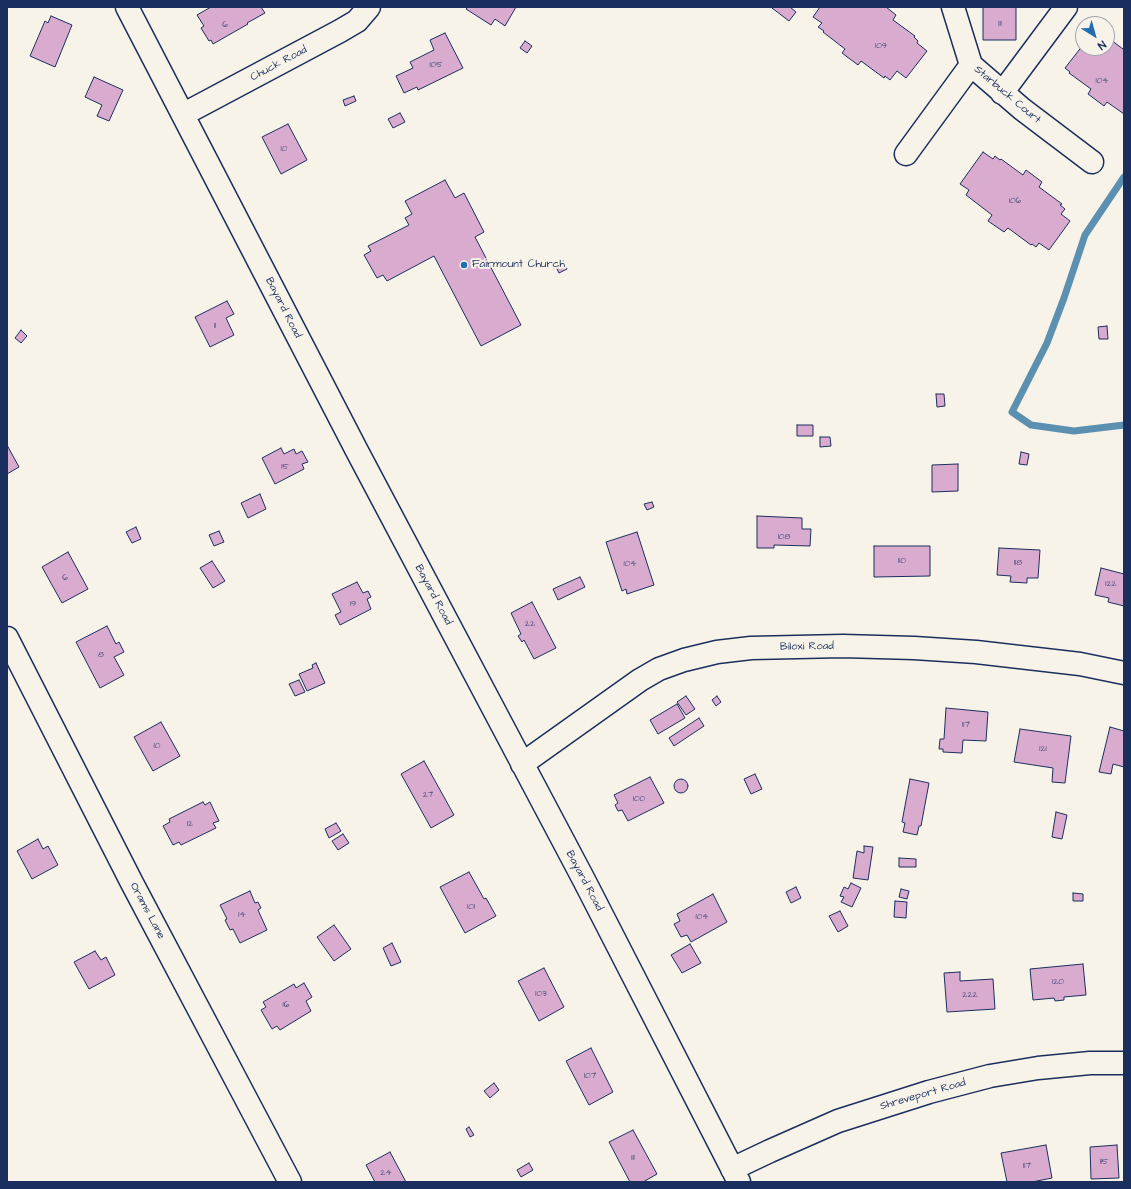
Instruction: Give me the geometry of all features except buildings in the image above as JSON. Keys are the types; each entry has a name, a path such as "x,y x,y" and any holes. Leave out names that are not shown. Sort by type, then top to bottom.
{"street":[{"name":"Bayard Road","path":"127,7 184,114 357,451 584,880 736,1175"},
{"name":"Chuck Road","path":"184,114 340,31 357,21 369,7"},
{"name":"Starbuck Court","path":"953,7 971,65 1002,93 1092,162"},
{"path":"1002,93 1066,7"},
{"path":"906,154 971,65"},
{"name":"Orams Lane","path":"7,638 132,883 290,1182"},
{"name":"Biloxi Road","path":"522,764 640,680 659,669 684,660 717,652 751,648 843,646 914,648 976,652 1072,664 1124,673"},
{"name":"Shreveport Road","path":"736,1175 770,1151 838,1121 929,1092 990,1076 1038,1068 1090,1063 1124,1063"}],"waterway":[{"path":"1124,177 1085,235 1047,343 1012,412 1031,425 1074,431 1124,425"}],"place":[{"name":"Fairmount Church","path":"464,265"}]}
